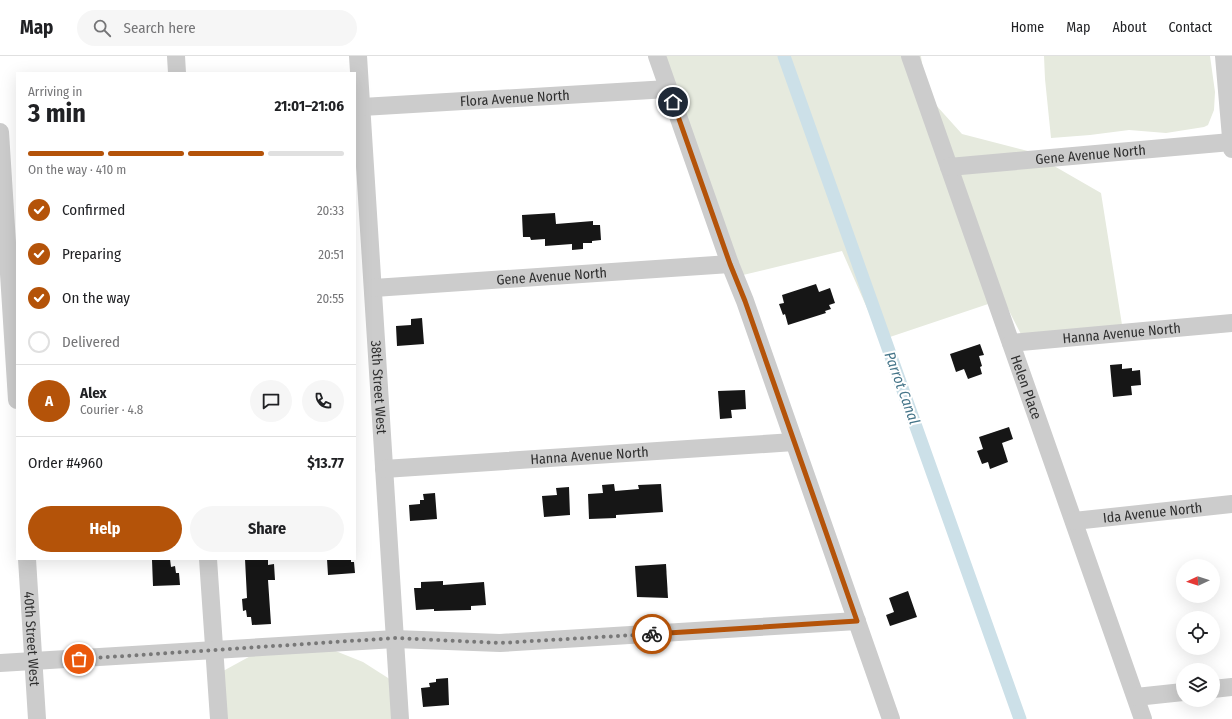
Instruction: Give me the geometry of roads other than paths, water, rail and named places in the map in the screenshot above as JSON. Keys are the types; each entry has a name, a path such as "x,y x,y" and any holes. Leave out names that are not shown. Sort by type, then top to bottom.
{"street":[{"path":"176,56 177,72"},
{"name":"38th Street West","path":"358,56 362,107 360,162 374,288 400,719"},
{"path":"657,56 730,264 745,301 891,719"},
{"name":"Helen Place","path":"910,56 1144,719"},
{"path":"1224,56 1232,145"},
{"name":"Flora Avenue North","path":"362,107 668,89"},
{"path":"0,132 7,185 16,378"},
{"name":"Gene Avenue North","path":"949,167 1232,145"},
{"name":"Gene Avenue North","path":"374,288 730,264"},
{"name":"Hanna Avenue North","path":"1011,343 1232,323"},
{"name":"Hanna Avenue North","path":"384,469 794,442"},
{"name":"Ida Avenue North","path":"1074,521 1232,504"},
{"name":"40th Street West","path":"27,560 37,719"},
{"path":"208,560 219,719"},
{"path":"0,664 395,638 500,643 857,621"},
{"path":"1220,688 1232,687"},
{"path":"1136,697 1176,693"}],"waterway":[{"name":"Parrot Canal","path":"784,56 1020,719"}]}
